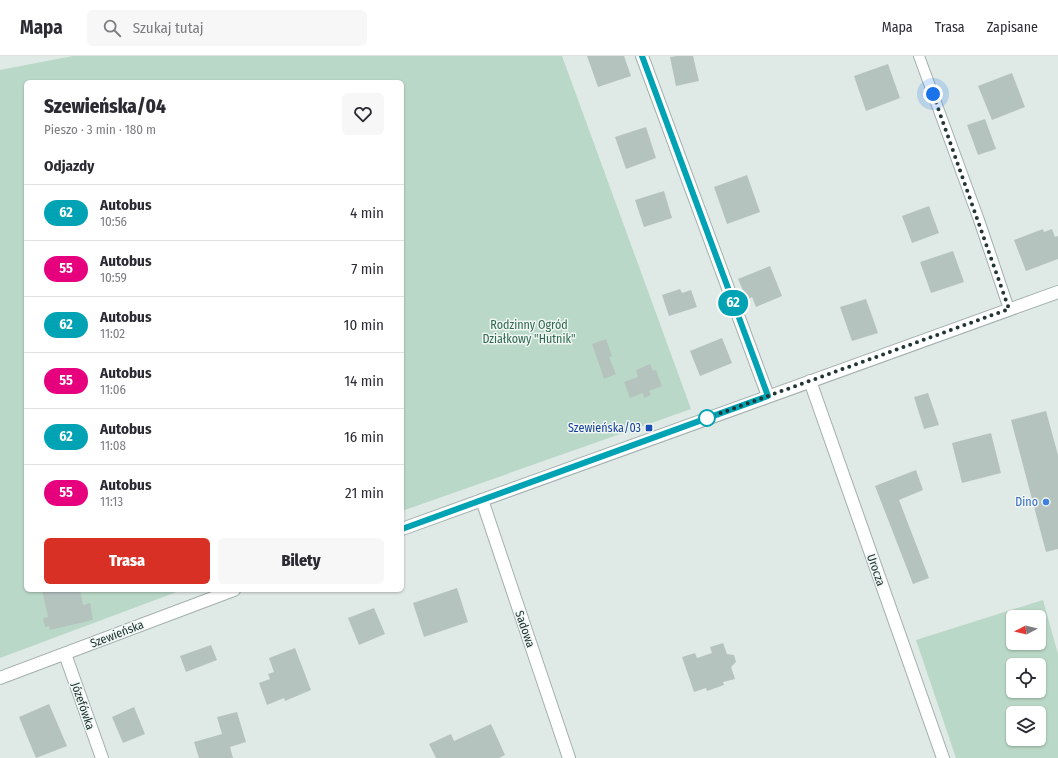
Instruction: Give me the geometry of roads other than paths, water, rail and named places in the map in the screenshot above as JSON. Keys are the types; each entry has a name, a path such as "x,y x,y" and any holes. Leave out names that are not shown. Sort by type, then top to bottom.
{"street":[{"path":"642,56 768,396"},
{"path":"404,528 1058,292"},
{"name":"Urocza","path":"810,381 943,758"},
{"name":"Sadowa","path":"482,500 569,758"},
{"name":"Szewieńska","path":"0,678 229,592"},
{"name":"Józefówka","path":"65,654 102,758"}],"lane":[{"path":"919,56 979,220 1009,309"}],"place":[{"name":"Szewieńska/03","path":"649,428"},
{"name":"Dino","path":"1046,502"}],"park label":[{"name":"Rodzinny Ogród Działkowy \"Hutnik\"","path":"529,332"}]}
